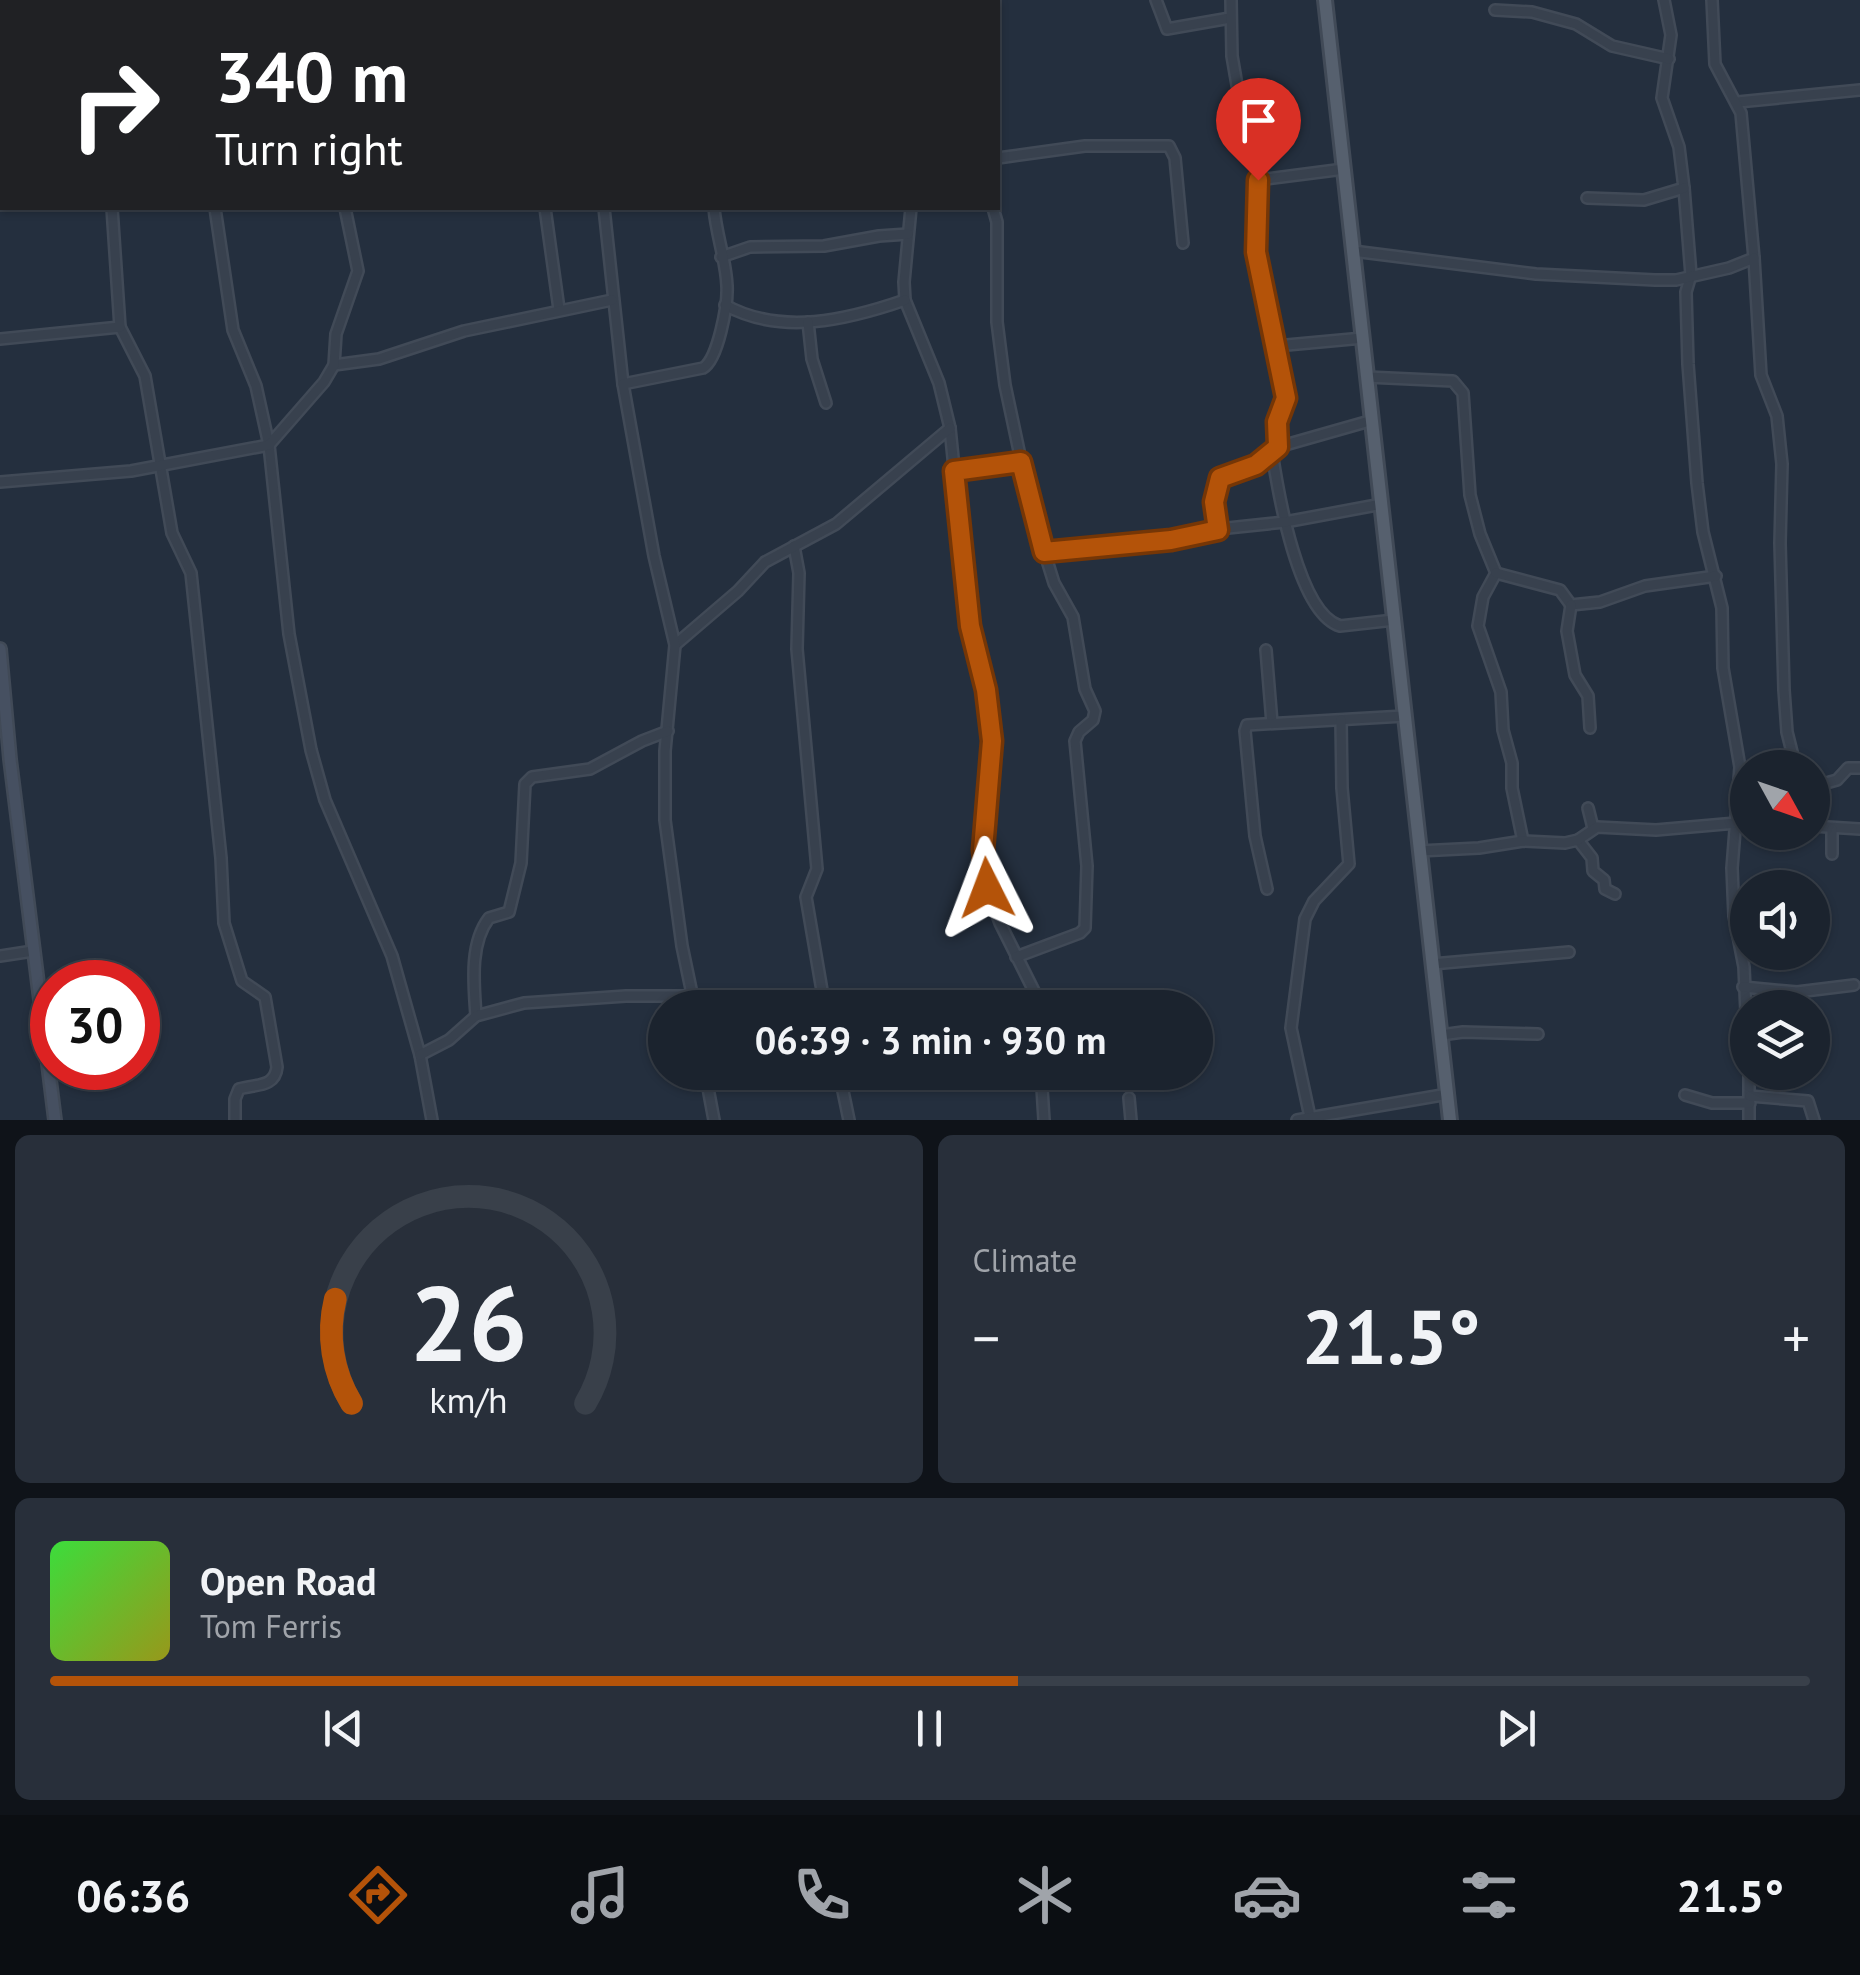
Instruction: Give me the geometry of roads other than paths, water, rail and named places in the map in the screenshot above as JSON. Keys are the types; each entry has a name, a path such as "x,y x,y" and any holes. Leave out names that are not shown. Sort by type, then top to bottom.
{"main road":[{"path":"1325,0 1450,1120"}],"street":[{"path":"1156,0 1167,30 1230,18"},
{"path":"1231,0 1237,85 1246,109 1258,180 1256,252 1286,398 1277,422 1275,450 1285,522 1303,580 1332,623 1340,626 1394,620"},
{"path":"1664,0 1671,35 1662,105 1679,147 1684,188 1691,275 1686,292 1687,330 1697,483 1703,532 1722,608 1723,668 1737,750"},
{"path":"1712,0 1715,64 1738,102 1761,375 1776,416 1781,451 1784,690 1792,750"},
{"path":"1495,10 1532,12 1576,24 1612,46 1668,58"},
{"path":"1738,102 1860,90"},
{"path":"1000,158 1085,146 1169,146 1174,158 1183,244"},
{"path":"1258,180 1344,169"},
{"path":"1587,198 1644,200 1684,188"},
{"path":"112,210 120,327 145,376 172,533 190,573 220,843 224,922 242,982 265,996 277,1067 270,1082 240,1089 235,1098 234,1120"},
{"path":"215,210 233,330 256,386 270,446 290,634 310,750 331,816 392,956 420,1056 432,1120"},
{"path":"0,482 159,466 270,446 334,365 336,334 358,271 346,210"},
{"path":"545,210 559,309"},
{"path":"604,210 623,384 654,556 675,645 664,820 690,990"},
{"path":"623,384 710,364 727,284 714,210"},
{"path":"912,210 904,282 906,300 939,382 950,428 970,626 986,690 992,741 983,850 987,888 1033,990"},
{"path":"994,210 997,222 996,322 1005,385 1044,552 1054,582 1073,617 1085,689 1095,711 1093,720 1075,741 1087,866 1085,928 1016,957"},
{"path":"721,257 750,246 824,246 908,234"},
{"path":"1353,251 1536,274 1656,280 1676,280 1754,258"},
{"path":"334,365 379,358 464,331 612,300"},
{"path":"724,305 781,324 852,315 906,300"},
{"path":"808,322 812,359 826,403"},
{"path":"0,340 120,327"},
{"path":"1276,346 1363,338"},
{"path":"1368,377 1453,381 1459,386 1465,408 1470,495 1496,573"},
{"path":"1218,530 1214,502 1220,478 1256,465 1275,450 1373,420"},
{"path":"675,645 738,591 765,562 836,524 950,428"},
{"path":"954,471 1021,462"},
{"path":"1044,552 1171,540 1382,504"},
{"path":"794,546 799,573 797,649 817,869 806,897 822,990"},
{"path":"1496,573 1548,585 1566,595 1575,675 1588,696 1590,728"},
{"path":"1496,573 1483,597 1478,626 1501,692 1503,730 1512,763 1512,788 1523,841"},
{"path":"1570,605 1600,602 1645,586 1716,576"},
{"path":"0,649 5,760 55,1120"},
{"path":"1266,650 1272,723"},
{"path":"1267,889 1255,836 1247,725 1404,716"},
{"path":"1310,1117 1291,1028 1305,920 1314,901 1349,864 1342,788 1342,720"},
{"path":"476,1016 474,968 482,929 489,918 509,912 518,882 525,784 532,777 590,769 668,731"},
{"path":"1830,782 1848,768 1860,768"},
{"path":"1588,808 1593,828"},
{"path":"1419,851 1523,841 1560,844 1578,840 1593,828 1643,830 1730,820"},
{"path":"1832,854 1832,829 1860,830"},
{"path":"1578,840 1589,853 1593,871 1604,880 1605,889 1615,894"},
{"path":"1733,850 1734,916 1744,967 1743,990"},
{"path":"0,956 33,952"},
{"path":"1432,964 1569,952"},
{"path":"1743,987 1797,992 1854,985"},
{"path":"420,1056 449,1040 476,1016 524,1004 648,996"},
{"path":"1441,1035 1538,1034"},
{"path":"708,1090 714,1120"},
{"path":"842,1090 849,1120"},
{"path":"1043,1090 1044,1120"},
{"path":"1749,1120 1750,1090"},
{"path":"1297,1120 1363,1115 1448,1094"},
{"path":"1686,1095 1712,1103 1750,1099 1808,1101 1814,1120"},
{"path":"1129,1098 1131,1120"}]}
